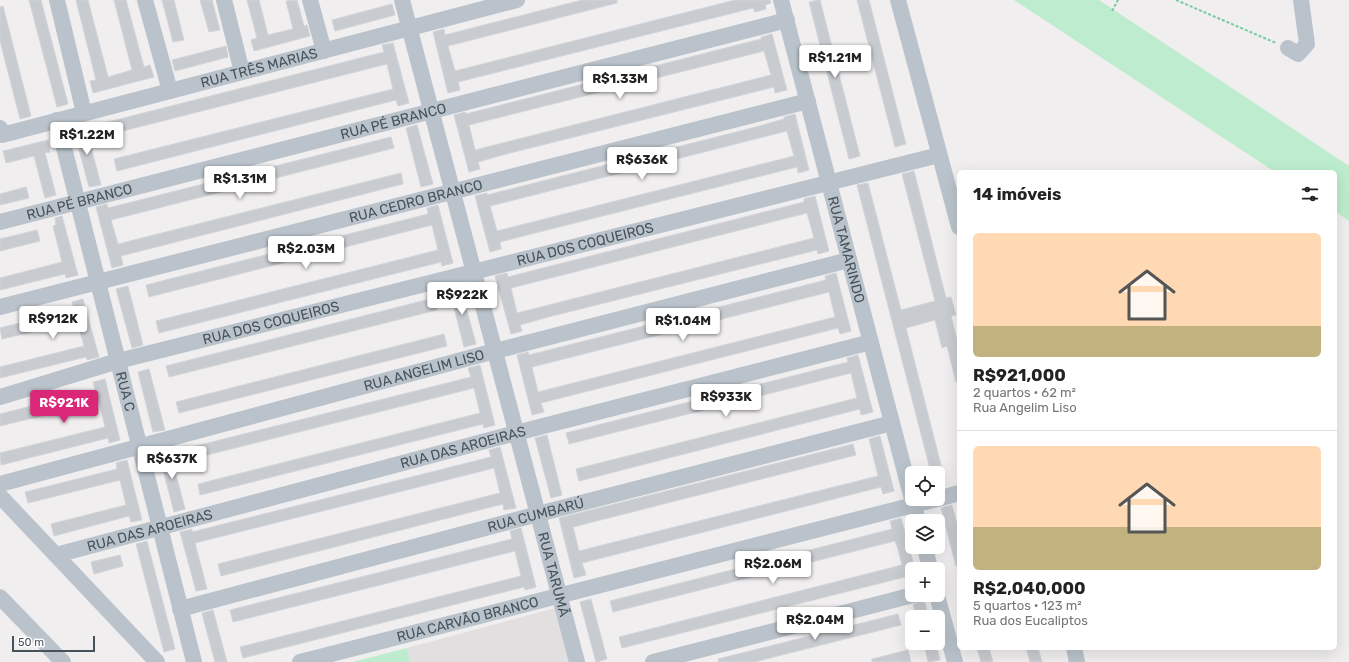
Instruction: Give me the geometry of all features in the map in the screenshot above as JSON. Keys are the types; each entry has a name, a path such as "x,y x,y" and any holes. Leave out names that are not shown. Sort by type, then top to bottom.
{"street":[{"path":"57,0 84,113"},
{"path":"146,0 170,91"},
{"path":"224,0 242,72"},
{"path":"310,0 324,50"},
{"name":"RUA TARUMÃ","path":"402,0 577,662"},
{"name":"RUA TRÊS MARIAS","path":"1,131 57,120 517,0"},
{"name":"RUA TAMARINDO","path":"781,0 905,471"},
{"path":"898,0 957,220"},
{"path":"1288,48 1298,54 1307,44 1301,0"},
{"name":"RUA PÉ BRANCO","path":"0,222 787,20"},
{"name":"RUA CEDRO BRANCO","path":"0,307 808,101"},
{"name":"RUA C","path":"57,120 194,662"},
{"name":"RUA DOS COQUEIROS","path":"0,396 118,361 474,273 939,155"},
{"name":"RUA ANGELIM LISO","path":"0,484 495,351 850,260"},
{"name":"RUA DAS AROEIRAS","path":"56,555 516,433 871,342"},
{"name":"RUA CUMBARÚ","path":"180,609 538,514 892,423"},
{"name":"RUA CARVÃO BRANCO","path":"945,497 957,494"},
{"path":"0,496 157,662"},
{"name":"RUA CARVÃO BRANCO","path":"300,662 905,503"},
{"path":"653,662 905,597"},
{"path":"939,602 955,662"},
{"path":"2,604 63,662"},
{"path":"1074,650 1077,662"}],"path":[{"path":"1112,11 1118,0"},
{"path":"1176,0 1288,48"}],"shaded area":[{"path":"555,608 569,662 410,662 407,648"}],"green space":[{"path":"1014,0 1099,0 1349,166 1349,221 1337,212 1337,170 1272,170"},
{"path":"407,648 410,662 353,662"}],"building":[{"path":"29,0 41,0 68,104 57,107"},
{"path":"76,0 88,0 108,77 132,70 114,0 126,0 144,67 150,65 154,77 93,93 90,81 96,80"},
{"path":"162,0 174,0 184,40 173,42"},
{"path":"200,0 212,0 220,30 209,32"},
{"path":"247,0 259,0 268,35 293,29 286,1 297,0 304,26 307,25 310,36 254,51 251,40 257,38"},
{"path":"582,0 617,0 617,3 448,46 455,71 735,0 770,0 771,3 765,5 766,9 755,12 753,8 458,82 460,90 448,93 433,32 444,29 445,35"},
{"path":"820,0 860,156 849,159 809,2"},
{"path":"857,0 869,0 906,144 895,147"},
{"path":"392,4 395,15 335,31 332,20"},
{"path":"3,6 31,116 20,119 0,41 0,7"},
{"path":"772,34 787,90 775,93 774,87 506,154 478,162 480,169 469,172 454,115 465,112 466,114 761,39 761,37","holes":["764,51 771,75 475,150 469,125"]},
{"path":"393,43 409,103 398,106 396,100 117,171 114,159 393,89 387,64 107,135 104,123 384,52 382,45"},
{"path":"226,46 228,57 175,71 172,60"},
{"path":"795,114 809,170 798,173 797,167 500,242 501,249 490,252 475,196 487,193 487,195 756,127 784,119 784,117","holes":["787,131 794,156 497,231 490,206"]},
{"path":"85,124 101,185 89,187 73,127"},
{"path":"417,125 433,184 421,187 406,128"},
{"path":"391,137 394,148 111,220 118,244 401,173 403,184 121,256 123,265 112,268 96,207 107,204 108,208"},
{"path":"48,140 50,152 45,153 56,195 45,198 34,156 6,163 3,151"},
{"path":"914,171 946,298 951,297 956,315 951,316 957,339 956,382 947,346 942,348 935,320 906,328 941,466 929,466 857,185 868,183 901,310 935,301 902,174"},
{"path":"26,187 29,198 0,205 0,194"},
{"path":"815,196 829,251 818,254 817,250 548,317 520,325 522,331 511,334 495,276 507,273 508,277 804,202 804,199","holes":["807,213 814,238 517,313 511,288"]},
{"path":"438,205 453,263 442,266 441,262 159,333 156,321 438,250 432,225 149,297 146,285 428,214 427,208"},
{"path":"62,216 78,275 66,278 65,274 0,290 0,278 62,262 53,226 56,225 55,218"},
{"path":"37,230 40,241 0,251 0,239"},
{"path":"836,273 851,331 840,334 838,328 541,403 544,412 532,415 517,355 528,352 529,355 826,280 825,276","holes":["829,292 835,317 538,392 532,367"]},
{"path":"460,285 476,344 464,347 449,288"},
{"path":"128,286 143,345 132,348 116,289"},
{"path":"434,298 437,310 169,377 166,366"},
{"path":"83,299 99,357 87,360 86,357 0,378 0,367 84,346 77,321 2,339 0,328 74,309 72,302"},
{"path":"444,334 447,346 179,413 176,402"},
{"path":"858,355 873,412 861,415 860,409 579,481 576,469 857,398 851,373 569,444 566,433 848,362 847,358"},
{"path":"480,365 495,425 484,428 483,424 200,495 198,484 480,413 474,388 191,459 188,448 471,377 468,368"},
{"path":"149,369 165,430 153,432 138,372"},
{"path":"105,379 120,440 109,443 108,438 1,465 0,453 105,427 99,402 0,426 0,414 95,390 93,382"},
{"path":"547,435 562,495 551,498 535,438"},
{"path":"880,436 894,491 883,494 881,487 582,563 586,575 574,578 559,518 853,444 856,455 573,527 579,551 878,476 869,439"},
{"path":"500,447 516,508 504,510 503,504 221,576 218,564 500,493 494,468 195,543 207,589 196,591 180,532 192,529 192,532 491,457 489,450"},
{"path":"169,448 185,509 174,512 158,451"},
{"path":"127,460 142,520 131,522 129,516 54,536 51,524 126,505 120,480 28,503 25,492 117,469 116,463"},
{"path":"952,505 957,524 957,566 945,523 945,514 943,514 941,508"},
{"path":"901,518 905,533 905,554 911,554 913,562 905,562 905,577 622,648 619,637 902,565 898,549 895,541 613,612 610,601 892,529 890,521"},
{"path":"521,528 536,587 525,590 524,587 243,658 240,647 521,576 515,551 233,622 230,610 512,539 510,531"},
{"path":"147,541 175,649 164,652 136,544"},
{"path":"120,555 123,566 94,574 91,562"},
{"path":"591,599 607,659 597,662 580,602"},
{"path":"918,602 925,602 927,610 915,610 913,605"},
{"path":"213,610 227,662 215,662 205,625 202,613"},
{"path":"898,614 901,625 754,662 719,662 718,659"},
{"path":"908,650 911,662 872,662 872,659"},
{"path":"925,650 938,650 940,660 928,662"},
{"path":"978,650 990,650 993,662 981,662"},
{"path":"1027,650 1039,650 1042,662 1030,662"}]}
